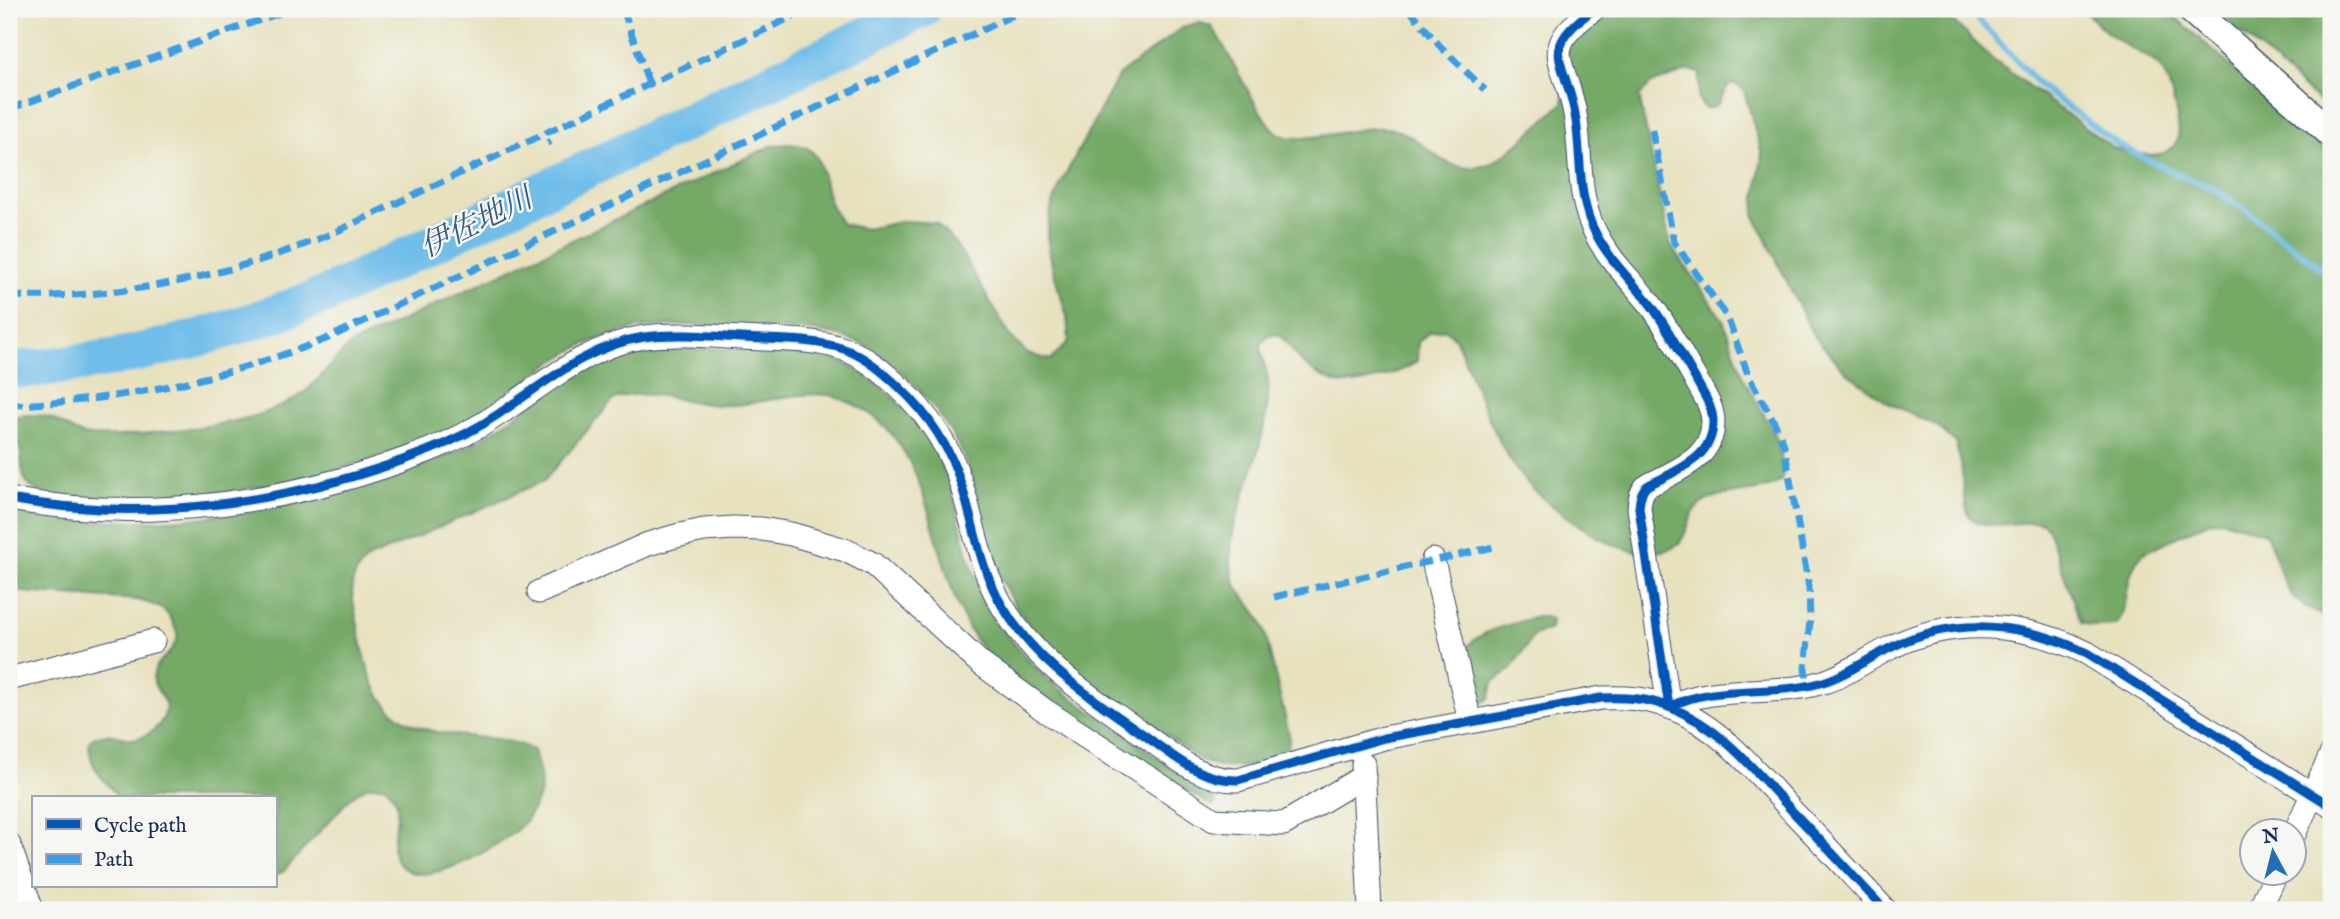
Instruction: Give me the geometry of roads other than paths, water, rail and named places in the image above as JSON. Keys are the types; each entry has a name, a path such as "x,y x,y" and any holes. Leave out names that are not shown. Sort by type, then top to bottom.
{"street":[{"path":"1594,9 1572,25 1565,34 1559,57 1560,68 1574,108 1581,187 1586,210 1608,253 1666,327 1710,406 1713,421 1705,450 1695,461 1646,487 1640,496 1639,508 1669,706"},
{"path":"2191,9 2331,133"},
{"path":"9,499 124,510 224,504 274,496 371,471 463,436 563,369 587,355 614,345 641,338 670,335 827,344 860,356 875,366 905,392 933,426 962,485 983,564 1000,603 1024,639 1071,684 1195,770 1223,780 1252,776 1359,744 1601,698 1636,698 1669,706 1701,724 1738,753 1885,910"},
{"path":"539,592 648,544 676,536 733,528 791,534 845,550 873,564 980,663 1047,712 1214,820 1284,824 1364,776"},
{"path":"1433,561 1470,722"},
{"path":"1669,706 1686,698 1705,694 1821,683 1913,638 1957,628 2002,628 2046,636 2087,653 2322,801"},
{"path":"9,679 153,641"},
{"path":"1359,744 1364,776 1370,910"},
{"path":"2308,818 2322,801 2331,755"},
{"path":"9,845 32,910"},
{"path":"2259,910 2269,888"}],"waterway":[{"name":"伊佐地川","path":"9,370 90,361 170,345 248,323 325,295 922,9"},
{"path":"1968,9 2040,86 2120,146 2211,187 2243,208 2331,276"}]}
